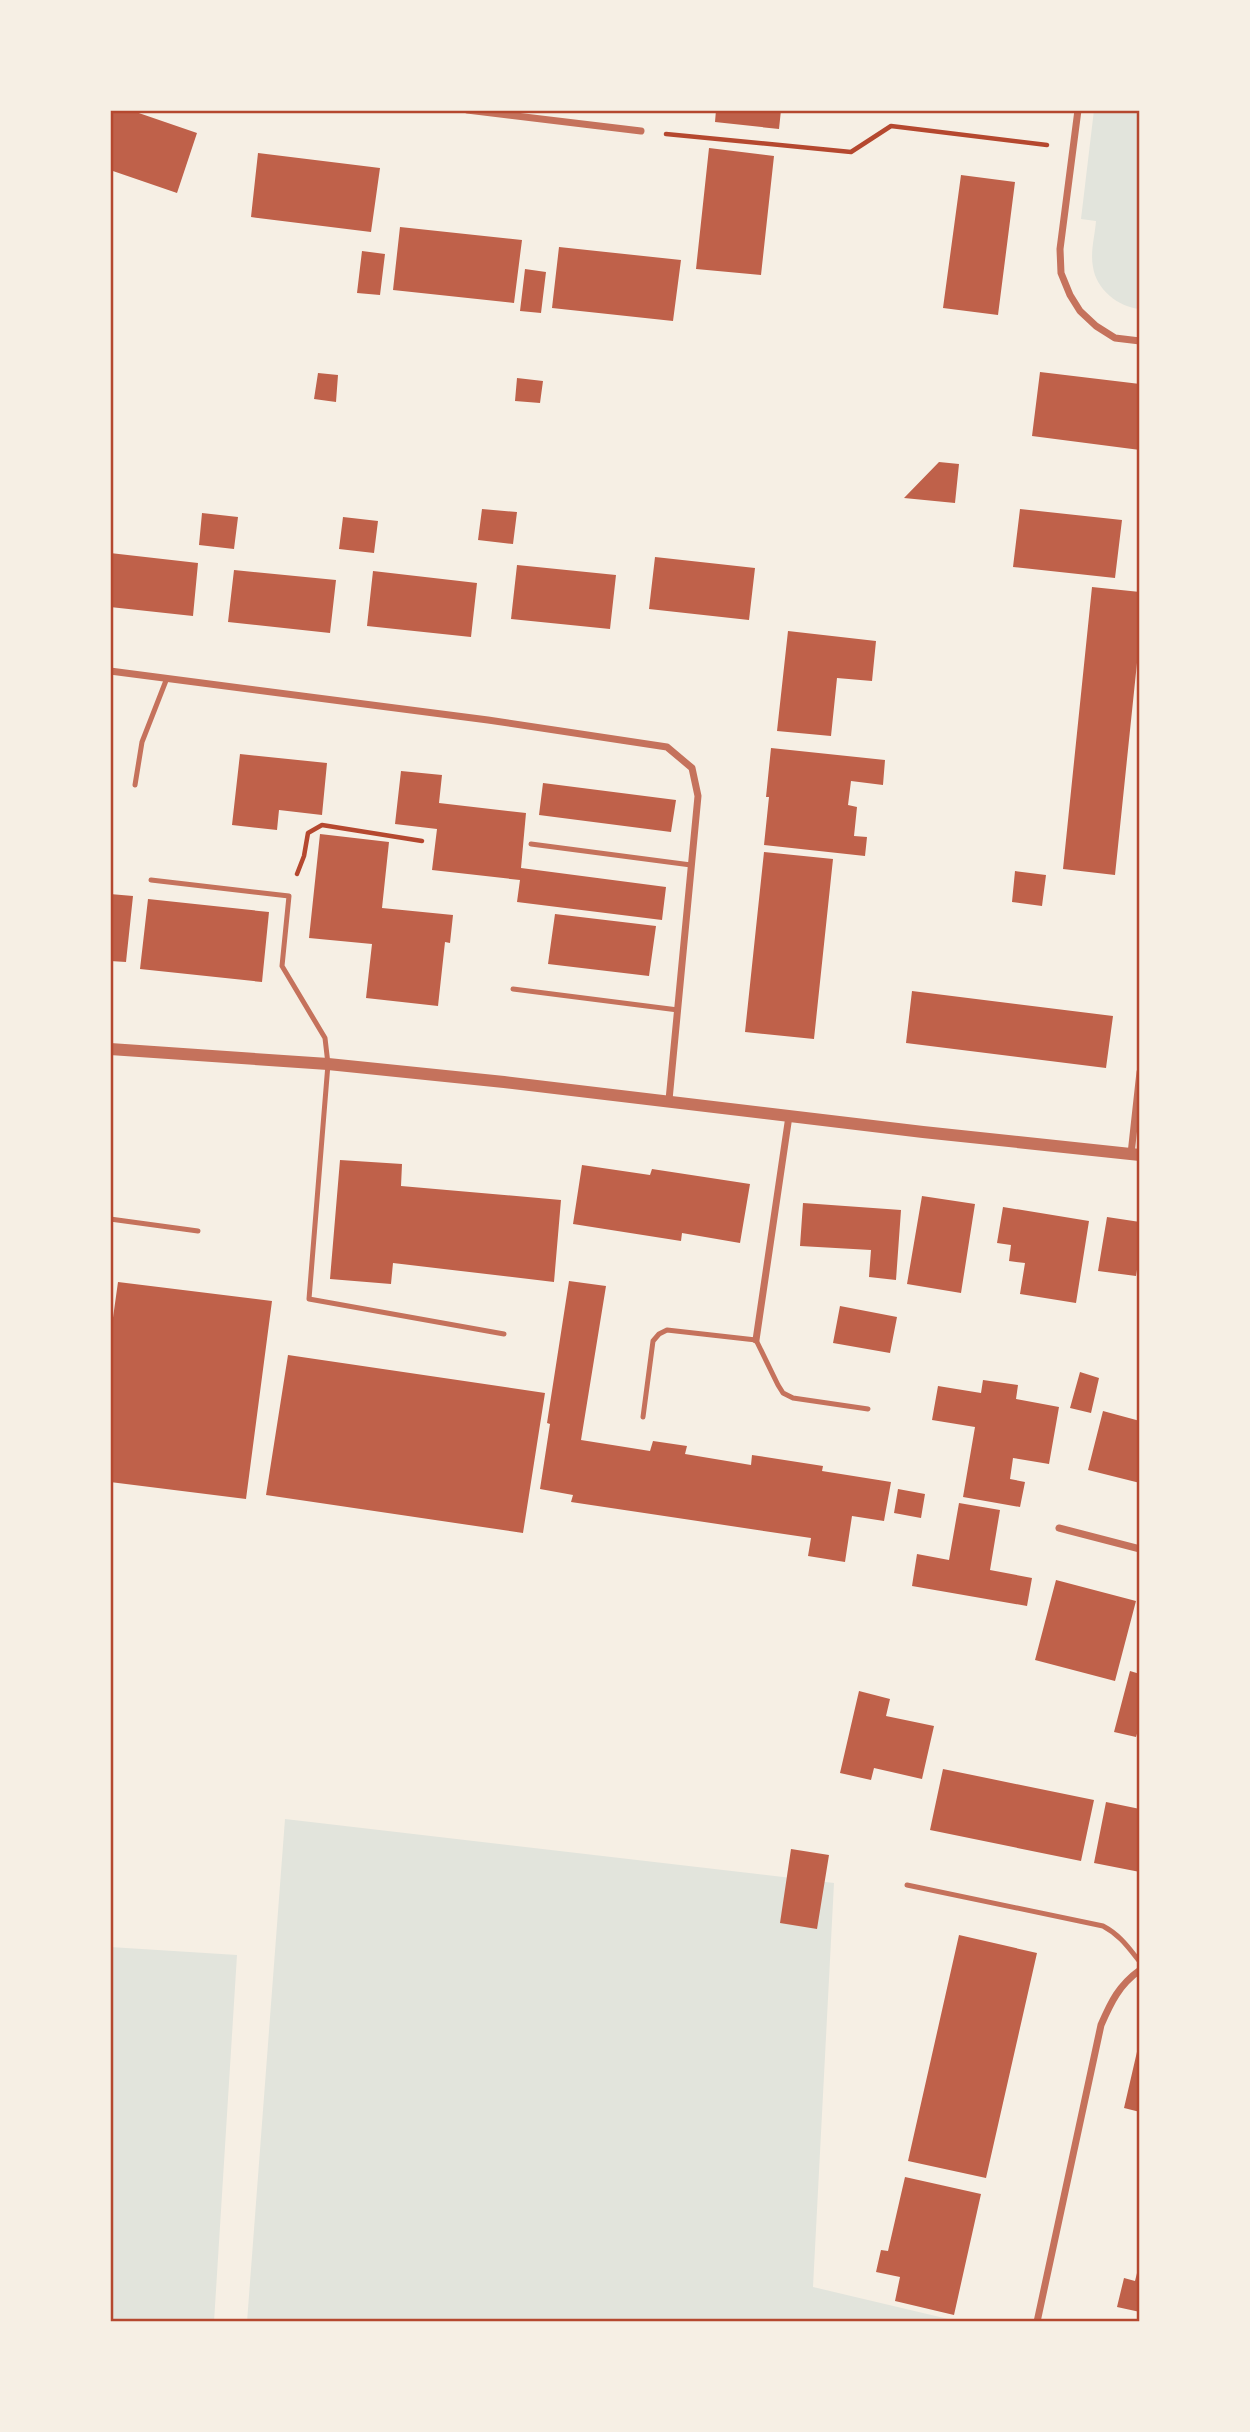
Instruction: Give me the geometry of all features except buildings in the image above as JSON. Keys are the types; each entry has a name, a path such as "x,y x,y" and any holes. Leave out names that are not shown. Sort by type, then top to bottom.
{"street":[{"path":"467,110 641,131"},
{"path":"1077,110 1060,249 1060,273 1080,311 1096,326 1115,338 1140,341"},
{"path":"110,671 501,722 667,747 692,768 698,796 669,1100"},
{"path":"110,1050 328,1064 1135,1154 1140,1072"},
{"path":"756,1340 789,1114"},
{"path":"1059,1528 1140,1549"},
{"path":"1037,2322 1101,2025 1125,1980 1140,1970"}],"lane":[{"path":"135,785 142,742 167,678"},
{"path":"531,844 691,865"},
{"path":"151,880 289,896 282,966 325,1038 328,1064 309,1299 504,1334"},
{"path":"513,989 678,1010"},
{"path":"110,1219 198,1231"},
{"path":"643,1417 653,1341 659,1334 667,1331 756,1340 783,1394 793,1398 868,1409"},
{"path":"907,1885 1103,1926 1115,1932 1140,1962"}],"path":[{"path":"641,131 851,152 891,126 1074,148"},
{"path":"289,896 304,856 309,833 322,825 422,841"}],"shaded area":[{"path":"1094,110 1140,110 1140,309 1116,301 1099,283 1092,262 1096,221 1081,219"},
{"path":"285,1819 834,1883 813,2287 961,2322 247,2322"},
{"path":"110,1947 237,1955 214,2322 110,2322"}]}
